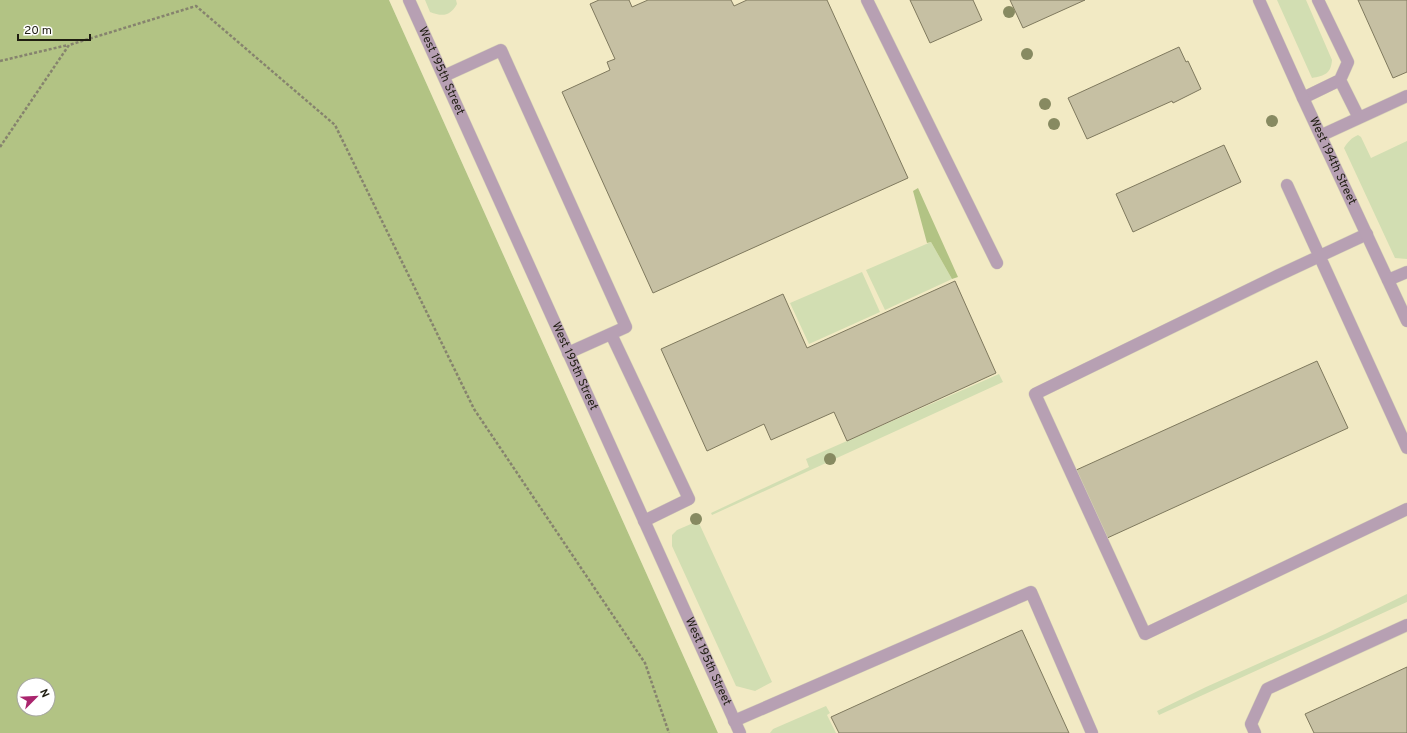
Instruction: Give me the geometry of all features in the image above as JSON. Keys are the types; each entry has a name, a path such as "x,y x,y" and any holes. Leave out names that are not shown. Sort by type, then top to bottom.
{"street":[{"name":"West 195th Street","path":"409,0 740,733"},
{"path":"868,0 997,263"},
{"name":"West 194th Street","path":"1259,0 1303,98 1322,135 1407,320"},
{"path":"1303,98 1340,80 1348,62 1318,0"},
{"path":"444,76 501,50 626,327 568,353"},
{"path":"1340,80 1359,118"},
{"path":"1322,135 1407,96"},
{"path":"1287,185 1407,448"},
{"path":"1367,234 1035,394 1145,634 1407,509"},
{"path":"1388,280 1407,272"},
{"path":"611,334 689,499 644,521"},
{"path":"734,721 1031,592 1092,733"},
{"path":"1255,733 1251,724 1267,689 1407,625"}],"path":[{"path":"0,61 69,45 196,6 335,125 474,409 645,663 668,733"},
{"path":"0,147 69,45"}],"shaded area":[{"path":"389,0 1407,0 1407,733 718,733"}],"green space":[{"path":"0,0 389,0 718,733 0,733"},
{"path":"425,0 456,0 457,4 449,13 439,15 430,12"},
{"path":"1277,0 1306,0 1332,60 1330,68 1326,74 1312,78"},
{"path":"1358,135 1361,137 1371,158 1407,141 1407,259 1395,258 1344,148 1353,137"},
{"path":"918,188 958,277 952,279 931,242 927,243 913,191"},
{"path":"931,242 952,279 885,310 866,270"},
{"path":"862,272 880,312 809,344 790,303"},
{"path":"999,374 1003,382 712,515 711,513 809,467 806,459"},
{"path":"698,521 772,682 755,691 736,686 672,546 672,535 677,530"},
{"path":"1407,594 1407,602 1159,715 1157,711 1206,687 1325,634"},
{"path":"826,706 830,713 827,715 836,733 770,733 773,729"}],"building":[{"path":"599,0 629,0 632,7 648,0 731,0 734,6 747,0 827,0 908,178 653,293 562,92 610,70 607,62 615,59 590,4"},
{"path":"910,0 973,0 982,20 930,43"},
{"path":"1010,0 1085,0 1023,28"},
{"path":"1358,0 1407,0 1407,72 1393,78"},
{"path":"1179,47 1186,62 1188,61 1201,89 1173,103 1172,101 1087,139 1068,98"},
{"path":"1224,145 1241,182 1133,232 1116,194"},
{"path":"955,281 996,373 847,441 834,412 771,440 764,424 707,451 661,349 783,294 807,348"},
{"path":"1317,361 1348,428 1105,539 1074,471"},
{"path":"1022,630 1069,733 839,733 831,717"},
{"path":"1407,667 1407,733 1314,733 1305,714"}]}
